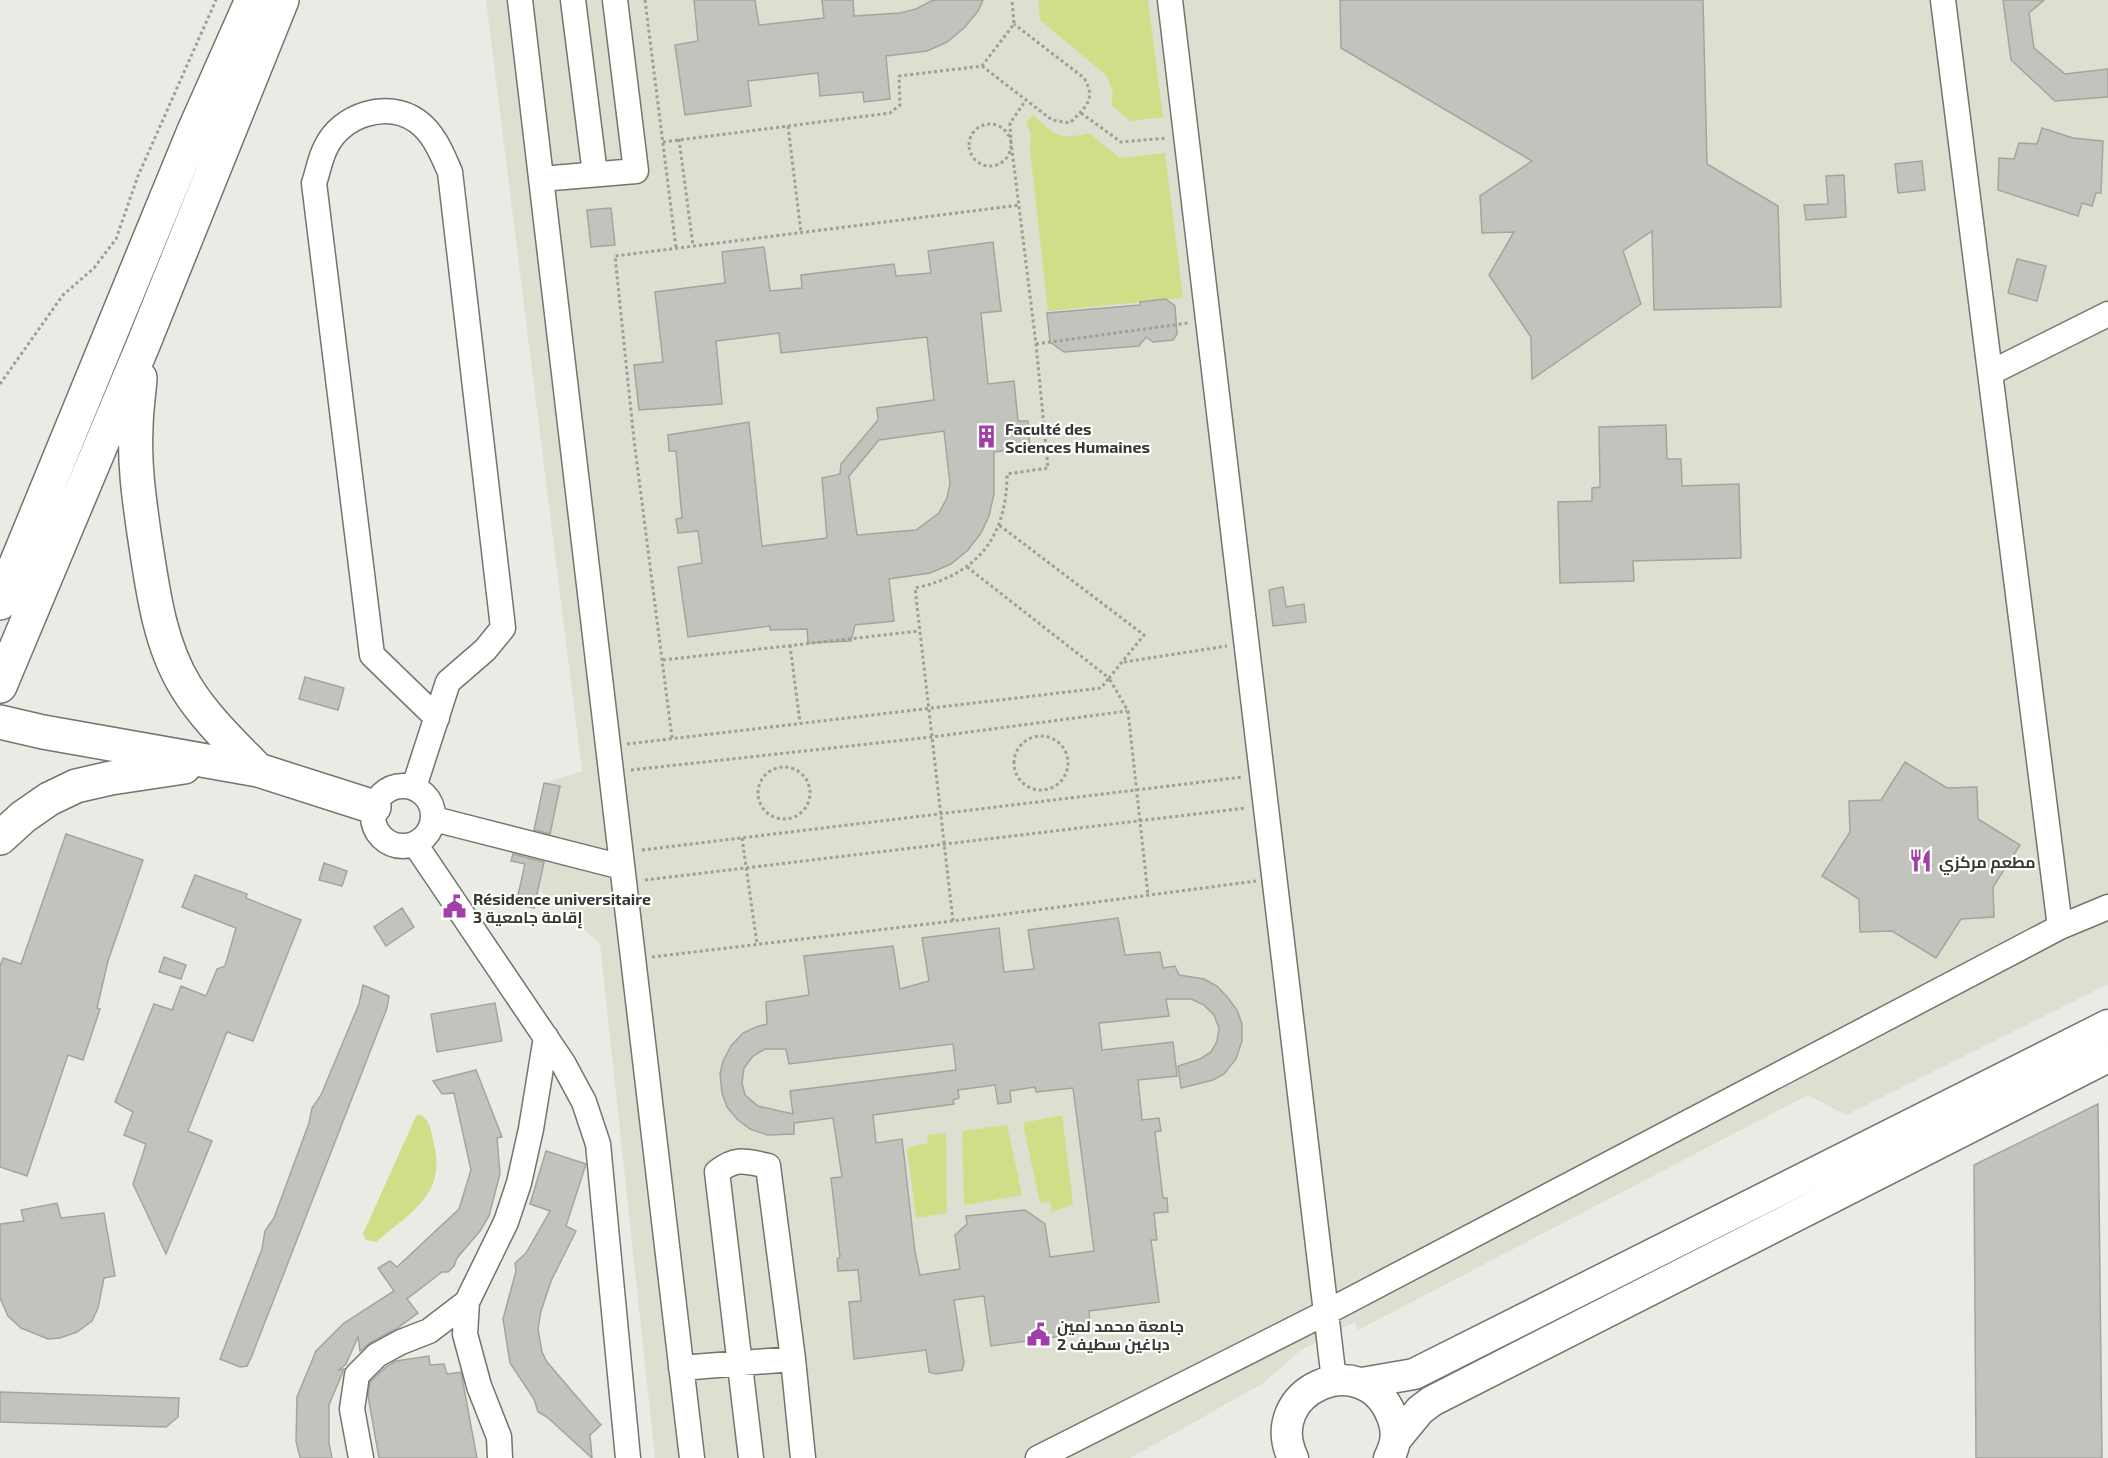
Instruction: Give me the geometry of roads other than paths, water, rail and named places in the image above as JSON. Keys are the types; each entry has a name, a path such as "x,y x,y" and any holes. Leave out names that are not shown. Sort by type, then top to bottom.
{"highway":[{"path":"0,603 193,133 252,0"},
{"path":"0,686 143,345 282,0"},
{"path":"143,345 135,429 137,485 158,613 169,648 186,687 213,723 258,770"},
{"path":"0,722 214,764 258,770 374,807"},
{"path":"0,838 40,805 76,786 142,773 214,764"}],"main road":[{"path":"1293,1458 1289,1449 1287,1430 1291,1412 1301,1396 1316,1385 1414,1374 2108,1025"},
{"path":"1393,1452 1420,1410 1432,1401 2108,1057"},
{"path":"1348,1382 1376,1392 1387,1404 1393,1419 1393,1452"}],"lane":[{"path":"520,0 692,1458"},
{"path":"573,0 595,174"},
{"path":"541,179 636,171 615,0"},
{"path":"1170,0 1327,1312 1348,1382"},
{"path":"1943,0 2060,927"},
{"path":"414,787 437,718 448,682 485,650 503,628 450,172 438,145 418,121 396,112 367,112 343,125 326,146 314,183 315,195 372,655 437,718"},
{"path":"1990,373 2108,314"},
{"path":"394,786 414,787 423,792 429,800 434,819 428,834 416,844 396,846 379,835 372,817 374,807 385,790 394,786"},
{"path":"434,819 622,868"},
{"path":"416,844 563,1063 584,1102 598,1144 628,1458"},
{"path":"1038,1458 1327,1312 2060,927 2108,907"},
{"path":"496,1451 465,1334 467,1302 506,1221 519,1183 531,1129 546,1037"},
{"path":"751,1458 717,1172 729,1163 746,1161 768,1166 793,1359 803,1458"},
{"path":"361,1458 352,1409 357,1375 377,1355 429,1331 467,1302"},
{"path":"429,1331 451,1330 465,1334"},
{"path":"681,1368 793,1359"}],"place":[{"name":"Faculté des Sciences Humaines","path":"987,437"},
{"name":"مطعم مركزي","path":"1921,861"},
{"name":"Résidence universitaire إقامة جامعية 3","path":"455,907"},
{"name":"جامعة محمد لمين دباغين سطيف 2","path":"1039,1334"}]}
